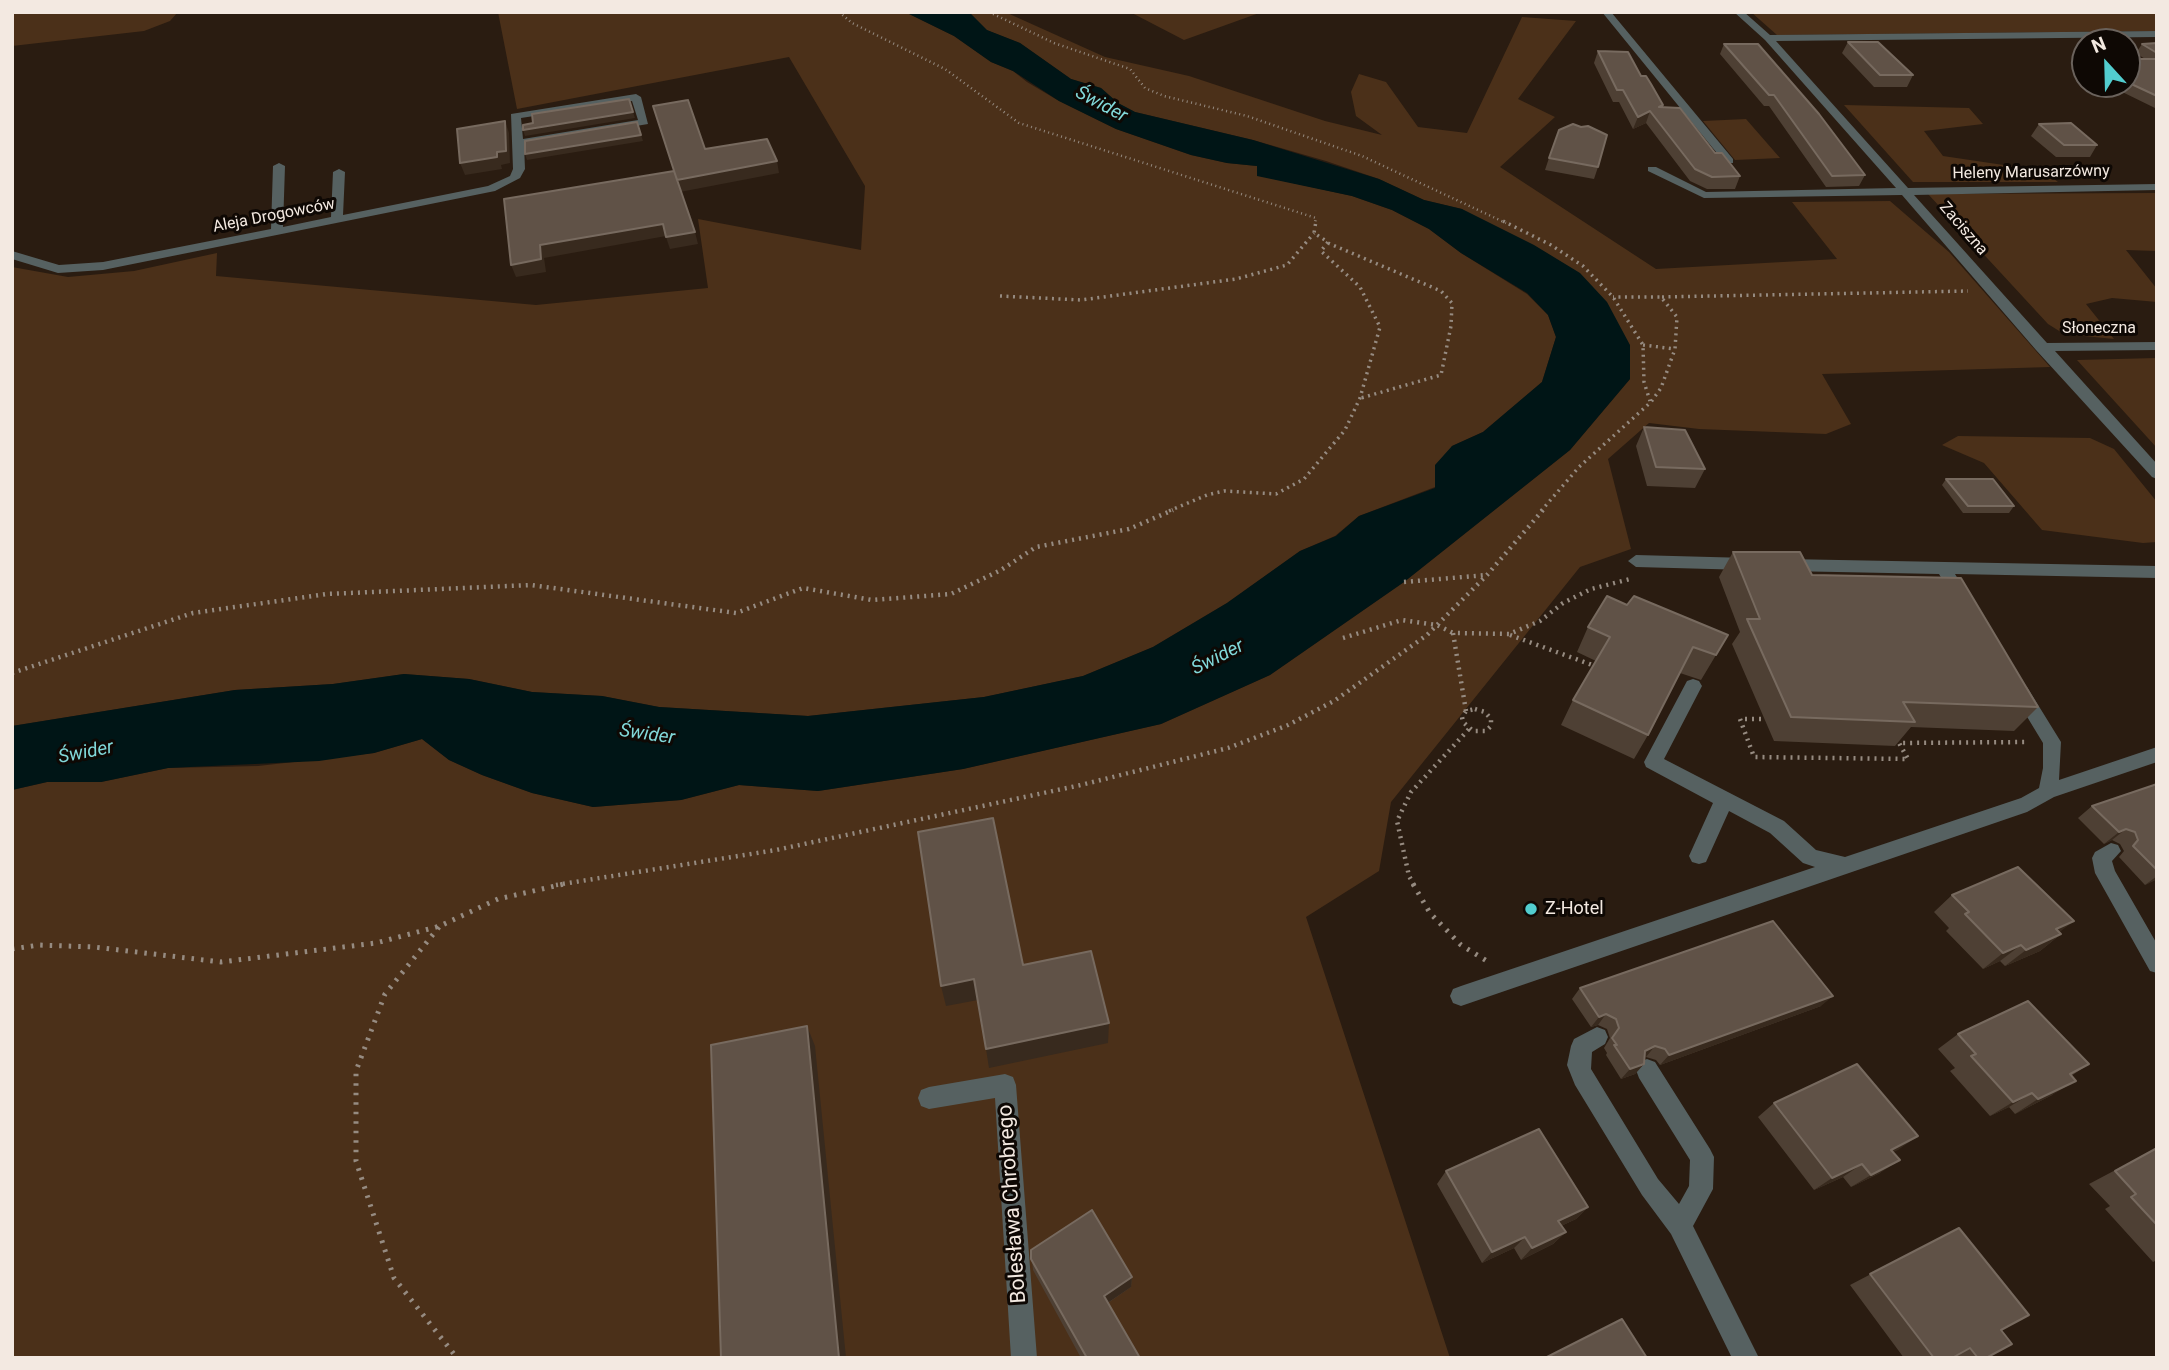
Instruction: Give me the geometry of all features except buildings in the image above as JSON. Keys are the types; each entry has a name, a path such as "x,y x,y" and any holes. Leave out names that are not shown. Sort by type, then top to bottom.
{"street":[{"path":"1606,12 1729,161"},
{"name":"Zaciszna","path":"1738,12 1768,38 2157,474"},
{"path":"1768,38 2157,34"},
{"path":"636,97 644,122 518,148 515,116 636,97"},
{"name":"Aleja Drogowców","path":"12,255 58,269 103,266 491,189 513,178 519,169 518,148"},
{"path":"276,232 279,166"},
{"name":"Heleny Marusarzówny","path":"1652,169 1704,195 2157,187"},
{"path":"338,220 339,172"},
{"name":"Słoneczna","path":"2041,347 2157,346"},
{"path":"1636,561 1945,570 2157,572"},
{"path":"1945,570 1973,616"},
{"path":"2009,673 2052,742 2052,768 2047,792"},
{"path":"1693,686 1653,762 1777,827 1810,857 1845,865"},
{"path":"1461,996 2028,804 2047,792 2157,754"},
{"path":"1699,856 1724,800"},
{"path":"2112,850 2102,858 2105,873 2157,964"},
{"path":"1597,1037 1582,1046 1578,1065 1583,1077 1650,1187 1680,1225 1746,1358"},
{"path":"1647,1070 1702,1157 1702,1189 1680,1225"},
{"name":"Bolesława Chrobrego","path":"929,1098 1005,1085 1024,1358"}],"path":[{"path":"839,12 852,23 945,69 1019,123 1317,218 1314,233 1287,265 1236,279 1081,300 1000,296"},
{"path":"989,12 1042,38 1130,69 1145,89 1164,96 1219,107 1362,156 1420,181 1550,245 1583,266 1613,298 1643,345 1644,382 1651,402"},
{"path":"1314,233 1328,242 1441,291 1452,303 1451,326 1441,375 1360,398"},
{"path":"12,673 193,613 327,594 531,586 736,613 803,588 872,600 951,594 1000,570 1036,547 1129,529 1207,495 1224,491 1276,494 1304,479 1345,429 1360,398 1380,327 1360,287 1321,251 1328,242"},
{"path":"1613,298 1993,291"},
{"path":"12,949 39,944 94,947 221,962 376,943 440,926 498,899 580,880 776,850 1081,785 1228,748 1288,725 1334,701 1427,635 1487,575 1579,467 1651,402 1661,388 1675,349 1677,317 1661,297"},
{"path":"1643,345 1675,349"},
{"path":"1404,582 1487,575"},
{"path":"1509,634 1540,621 1563,603 1591,589 1633,579"},
{"path":"1343,638 1402,620 1437,625 1453,633 1509,634 1595,666"},
{"path":"1453,633 1466,711 1462,717 1469,729 1482,732 1489,729 1492,723 1485,712 1475,709 1466,711"},
{"path":"1761,719 1740,719 1754,757 1908,759 1899,743 2052,742"},
{"path":"1469,729 1411,792 1397,821 1401,846 1409,876 1430,913 1461,945 1496,967 1519,976"},
{"path":"440,926 385,994 356,1071 356,1161 394,1278 457,1358"}],"shaded area":[{"path":"12,12 178,12 170,21 144,31 12,46"},
{"path":"498,12 905,12 954,36 991,62 1013,71 1059,101 1116,129 1191,155 1257,166 1257,175 1352,196 1392,210 1429,229 1461,253 1527,294 1548,315 1556,337 1542,382 1483,432 1452,446 1435,487 1359,516 1335,536 1300,551 1227,603 1153,647 1083,676 984,697 808,716 659,707 602,696 532,692 469,679 404,674 333,684 235,690 12,726 12,267 68,277 134,271 217,253 216,276 536,305 708,288 698,219 861,250 865,186 789,57 517,109"},
{"path":"969,12 1005,12 1105,57 1189,76 1325,121 1382,135 1356,116 1351,92 1359,74 1386,82 1418,127 1467,133 1522,17 1576,21 1518,99 1555,117 1500,167 1656,269 1837,259 1792,202 1890,201 1949,252 2050,367 1822,374 1851,424 1826,434 1699,429 1649,423 1608,459 1631,549 1580,567 1391,802 1379,871 1306,917 1450,1358 12,1358 12,790 47,782 101,782 168,768 258,766 374,753 422,739 449,760 482,775 532,793 593,807 681,800 739,785 818,791 963,769 1161,724 1270,675 1404,582 1570,450 1630,379 1462,209 1424,200 1379,179 1326,161 1253,140 1135,112 1118,103 1101,88 1071,79 1020,43 986,30"},
{"path":"1130,12 1262,12 1184,40"},
{"path":"1751,12 2157,12 2157,31 2141,31 2141,28 2071,28 2071,32 1777,35"},
{"path":"1844,105 1969,108 1983,124 1924,131 1943,156 2044,171 2058,182 1913,182"},
{"path":"1746,119 1780,158 1735,160 1703,121"},
{"path":"2157,193 2157,251 2126,250 2157,289 2157,302 2112,298 2086,304 2114,339 2064,334 2048,324 1928,194"},
{"path":"2157,358 2157,448 2077,360"},
{"path":"1958,436 2090,438 2114,449 2157,502 2157,542 2143,543 2042,530 1984,463 1942,445"}],"water":[{"name":"Świder","path":"905,12 969,12 987,30 1020,43 1071,79 1101,88 1118,103 1135,112 1253,140 1379,179 1424,200 1462,209 1534,245 1580,273 1607,302 1630,345 1630,379 1570,450 1404,582 1270,675 1161,724 963,769 818,791 739,785 681,800 593,807 532,793 482,775 449,760 422,739 374,753 319,761 168,768 101,782 47,782 12,790 12,726 235,690 333,684 404,674 469,679 532,692 602,696 659,707 808,716 984,697 1083,676 1153,647 1227,603 1300,551 1336,536 1359,516 1435,488 1435,465 1452,446 1483,432 1542,382 1556,337 1548,315 1527,293 1461,253 1429,229 1392,210 1352,196 1257,176 1257,166 1191,155 1116,129 1059,101 1013,71 991,62 954,36"}],"place":[{"name":"Z-Hotel","path":"1531,909"}]}
